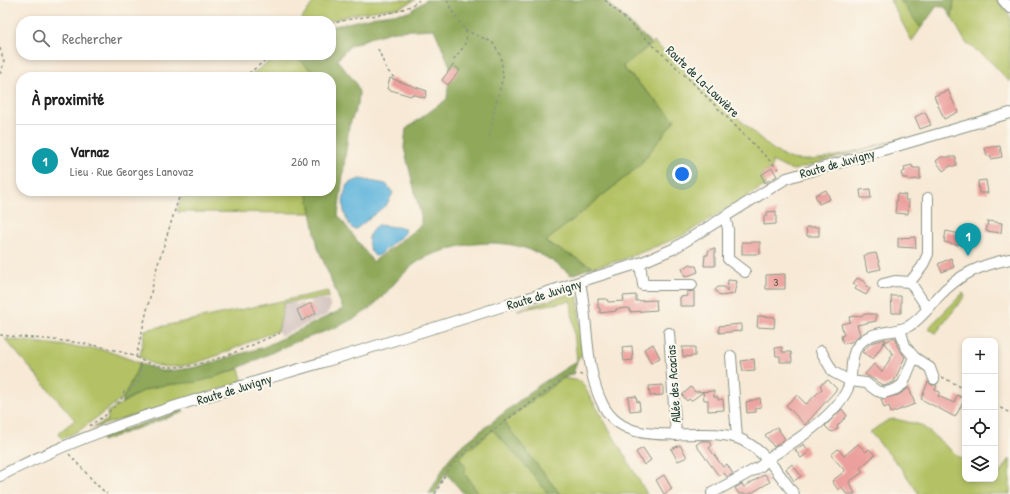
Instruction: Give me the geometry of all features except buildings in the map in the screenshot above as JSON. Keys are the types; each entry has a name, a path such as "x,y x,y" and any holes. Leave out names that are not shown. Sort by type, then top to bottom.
{"street":[{"path":"1003,0 1010,8"},
{"name":"Route de Juvigny","path":"0,476 63,446 166,409 580,283 640,263 673,249 787,178 1010,113"},
{"path":"910,282 922,267 928,254 928,198"},
{"path":"725,216 728,229 728,259 746,272"},
{"path":"712,493 761,466 767,459 818,423 846,392 850,381 853,357 860,343 876,333 900,329 914,323 948,287 969,272 984,265 1010,259"},
{"path":"640,263 643,285 692,285"},
{"path":"884,284 895,281 910,282"},
{"path":"910,282 928,308"},
{"path":"580,283 592,368 604,407 616,420 638,431 650,434 716,434 736,438 753,447 767,459 794,494"},
{"path":"900,329 905,346 914,357 930,368 934,379"},
{"name":"Allée des Acacias","path":"669,333 676,434"},
{"path":"821,351 833,372 850,381 866,383 879,392 890,392 903,384 914,357"},
{"path":"732,356 736,438"}],"path":[{"path":"336,23 359,16 403,11 419,0"},
{"path":"447,0 453,14 466,30 492,42 501,56 503,77 489,138"},
{"name":"Route de La-Louvière","path":"605,0 691,81 772,161 787,178"},
{"path":"452,61 466,43 466,30"},
{"path":"0,48 4,62 0,75"},
{"path":"378,49 390,73 396,78"},
{"path":"250,72 266,60"},
{"path":"136,357 157,268 179,196"},
{"path":"0,335 107,347 136,357 157,367 178,368 222,356 280,333"},
{"path":"107,414 120,400 124,392 137,384 140,378 140,360"},
{"path":"930,368 939,376 962,388"},
{"path":"435,494 448,470 458,458 493,430 569,375 579,374 585,377"},
{"path":"998,407 1010,413"},
{"path":"63,446 97,485 107,494"}],"shaded area":[{"path":"322,299 328,300 331,307 326,315 281,336 278,331 284,303 295,303 297,305 302,303 304,306 297,310 302,321 316,313 310,301"}],"green space":[{"path":"315,0 415,0 401,7 354,14 336,19 336,16 304,16"},
{"path":"426,0 605,0 652,44 622,67 675,120 638,167 545,242 593,267 571,275 546,257 520,247 492,243 461,246 426,257 416,263 407,270 371,307 362,314 343,324 286,346 216,377 188,383 155,387 121,403 140,363 161,371 196,367 264,347 343,309 318,248 308,196 336,196 336,72 313,72 300,60 336,60 336,26 377,16 409,12","holes":["434,29 450,66 447,99 406,129 404,148 421,216 421,225 373,262 338,215 349,126 358,104 359,93 356,83 337,60 350,46 369,38 394,31"]},
{"path":"890,0 900,0 921,28 912,41"},
{"path":"900,0 954,0 952,18 945,7 937,6 921,28"},
{"path":"954,0 998,0 1010,16 1010,82 991,62 966,43 952,18"},
{"path":"654,42 770,147 785,157 800,160 813,160 845,154 903,138 794,170 772,161 772,168 761,175 766,185 682,236 622,260 593,267 545,242 638,167 675,120 622,66"},
{"path":"271,60 300,60 313,72 255,72"},
{"path":"182,196 308,196 312,213 177,212"},
{"path":"328,291 329,297 284,303 278,331 208,359 189,365 171,367 154,364 140,356 145,330"},
{"path":"574,293 578,298 582,355 577,361 571,301 517,310"},
{"path":"963,293 965,296 936,333 928,328"},
{"path":"5,339 105,350 140,363 124,397 80,430 62,439 58,433 75,420"},
{"path":"577,361 573,374 563,378 504,422 560,494 548,494 532,473 493,430 459,458 465,465 464,473 479,494 464,494 446,473 435,494 429,494 448,460 459,448 538,386"},
{"path":"239,369 243,382 90,429 108,420 107,412 145,390 159,386 204,380"},
{"path":"563,378 581,381 647,494 560,494 503,422"},
{"path":"183,410 184,412 102,441 102,437"},
{"path":"895,419 921,425 962,459 962,482 998,482 998,475 1010,459 1010,494 919,494 901,468 870,432 888,420"},
{"path":"493,430 532,473 548,494 479,494 464,473 465,465 458,458"}],"water":[{"path":"360,179 386,184 393,193 387,204 356,229 353,229 346,219 343,201 344,194 349,183"},
{"path":"378,225 404,228 405,233 379,255 375,256 370,248 369,239 371,231"}],"place":[{"name":"Varnaz","path":"968,256"}]}
